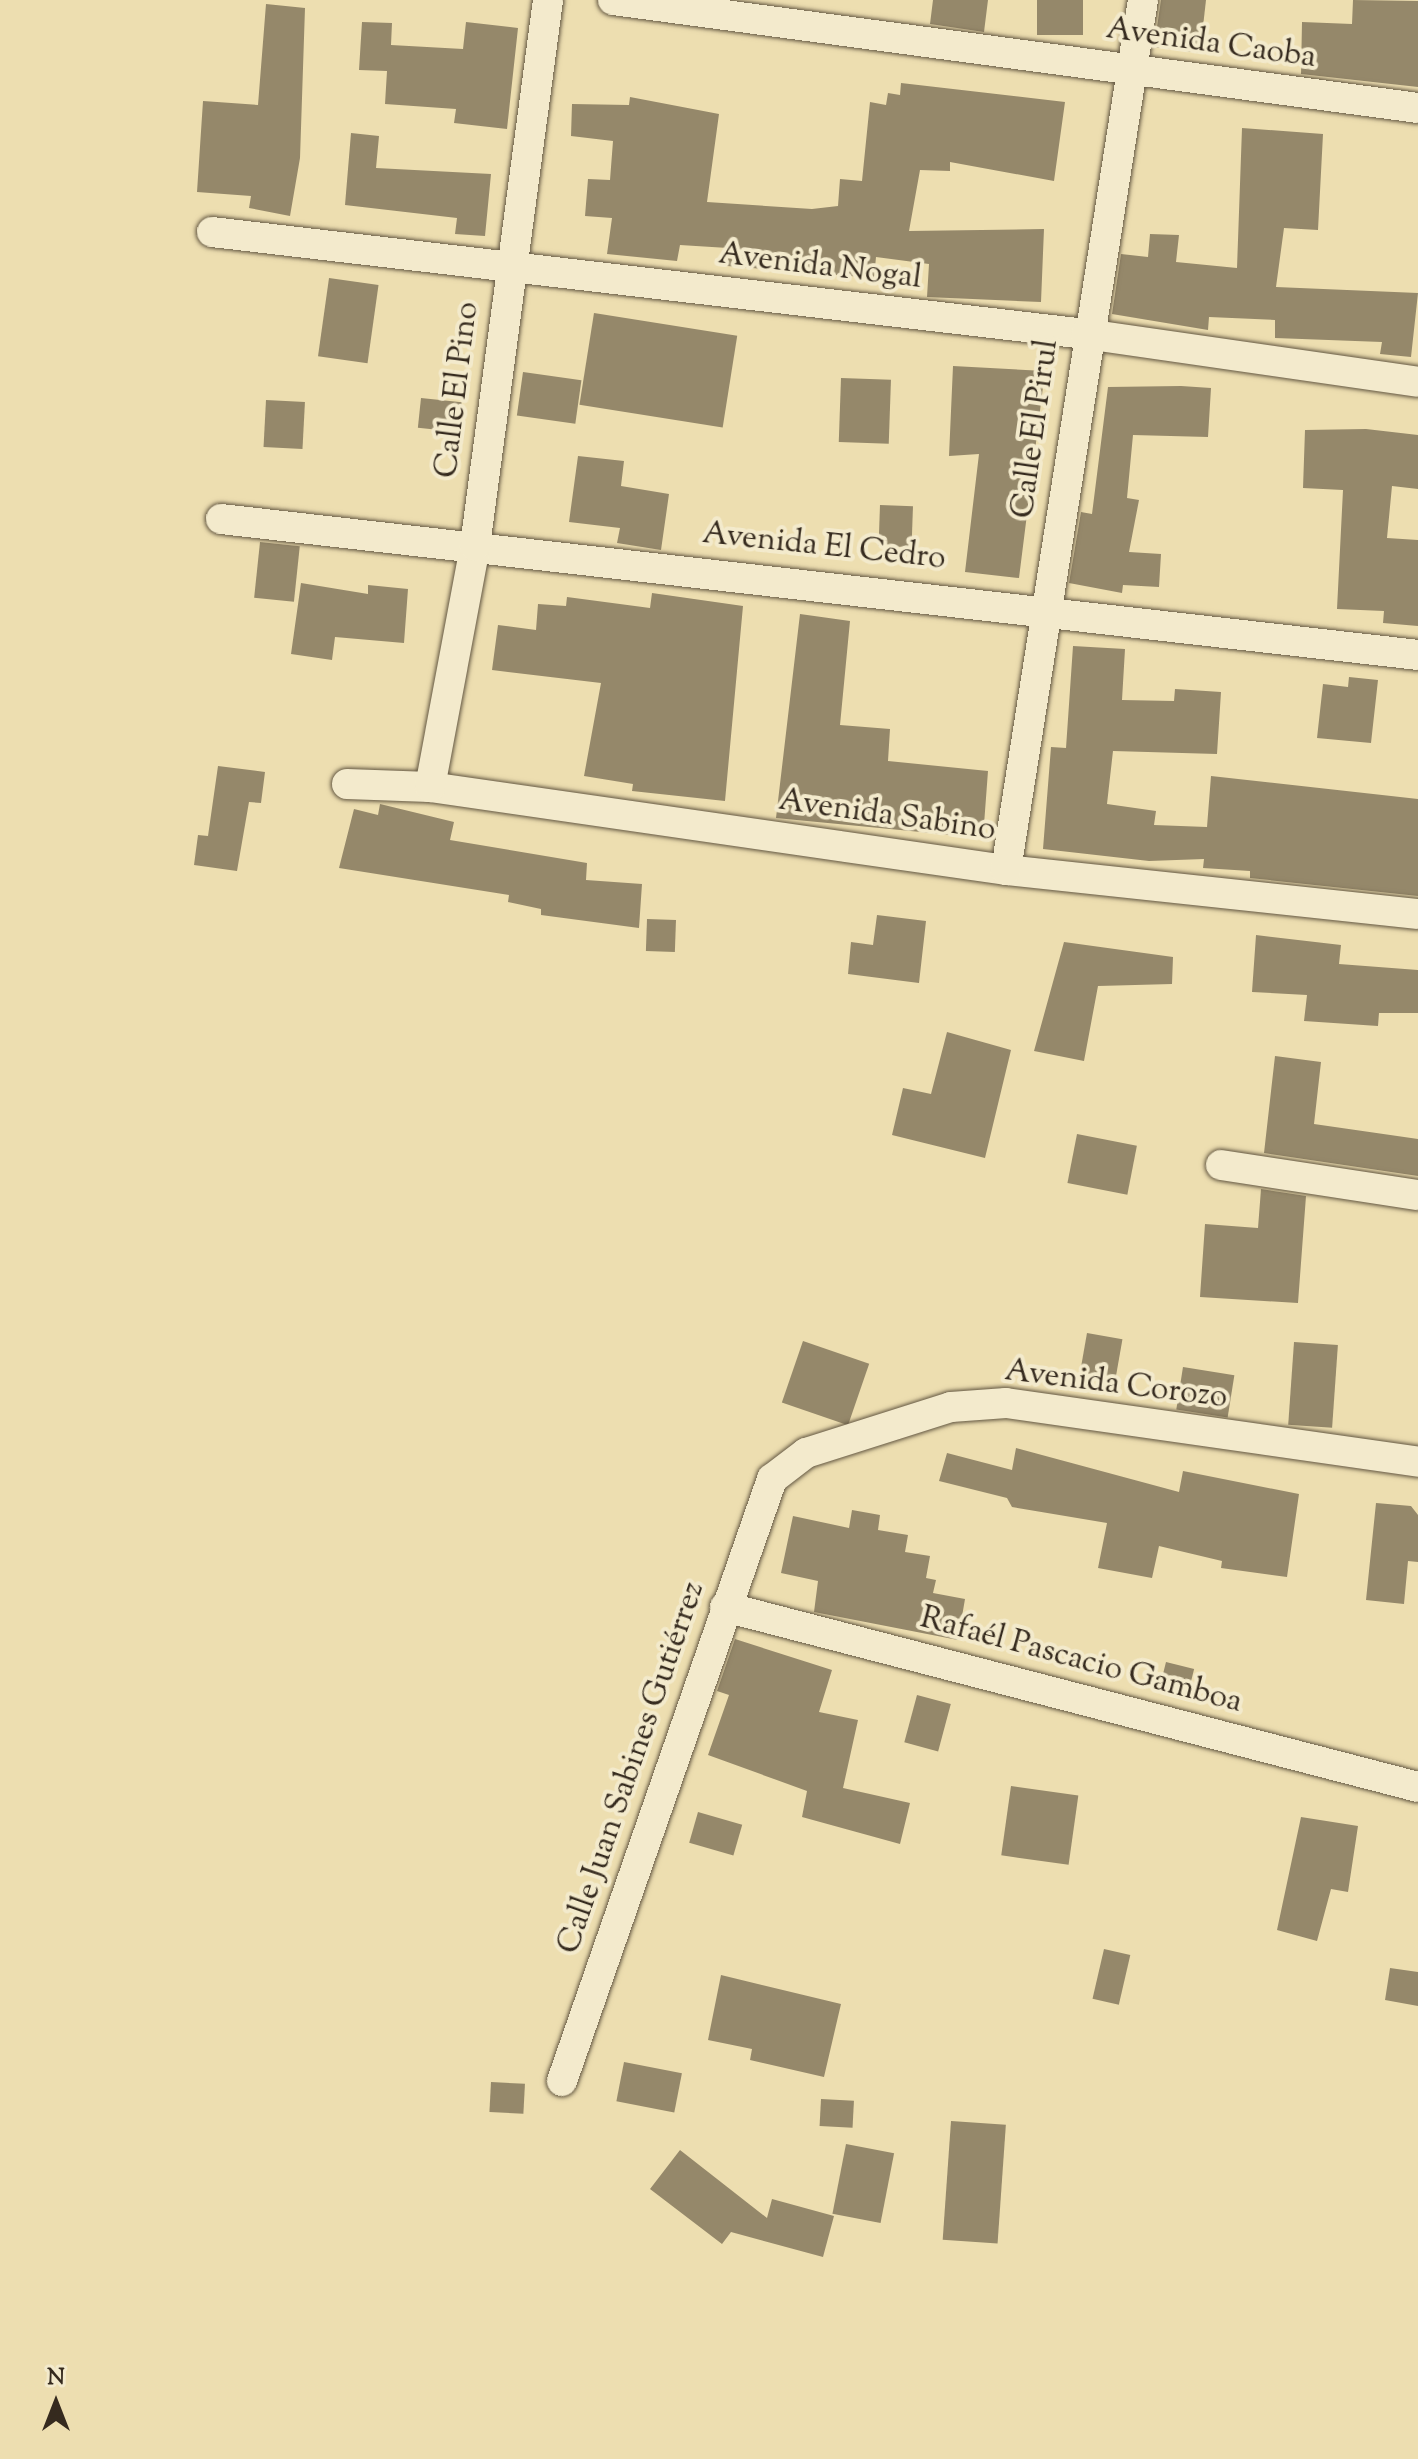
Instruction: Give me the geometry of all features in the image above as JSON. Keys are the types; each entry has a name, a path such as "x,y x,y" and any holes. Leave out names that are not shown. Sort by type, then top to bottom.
{"street":[{"name":"Calle El Pino","path":"430,787 475,546 548,0"},
{"name":"Avenida Caoba","path":"613,0 1418,108"},
{"name":"Calle El Pirul","path":"1006,870 1086,334 1135,69 1143,0"},
{"name":"Avenida Nogal","path":"212,232 1086,334 1418,382"},
{"name":"Avenida El Cedro","path":"221,519 1047,607 1418,655"},
{"name":"Avenida Sabino","path":"347,784 430,787 1006,870 1418,914"},
{"path":"1221,1165 1418,1195"},
{"name":"Avenida Corozo","path":"772,1479 806,1453 951,1407 1006,1403 1418,1462"},
{"name":"Calle Juan Sabines Gutiérrez","path":"562,2081 772,1479"},
{"name":"Rafaél Pascacio Gamboa","path":"725,1607 1418,1787"}],"building":[{"path":"933,0 988,0 984,32 930,24"},
{"path":"1037,0 1083,0 1083,35 1037,35"},
{"path":"1161,0 1206,0 1200,53 1154,47"},
{"path":"1353,0 1418,1 1418,87 1301,74 1302,22 1352,24"},
{"path":"266,4 305,8 300,158 290,216 249,208 251,196 197,192 203,101 258,105"},
{"path":"362,22 392,23 391,45 463,49 466,22 518,28 507,129 454,123 456,109 385,104 387,71 359,70"},
{"path":"901,83 1065,102 1054,181 950,162 950,171 920,170 909,231 1044,229 1041,302 927,297 929,264 876,257 874,278 727,266 728,248 680,245 677,261 607,254 612,218 585,216 588,179 610,180 613,141 571,136 572,104 629,105 630,97 719,114 707,202 812,209 838,206 840,179 862,181 870,102 886,105 888,93 900,95"},
{"path":"1242,128 1323,134 1318,230 1284,228 1276,287 1418,293 1411,357 1380,354 1382,342 1275,338 1275,320 1209,317 1208,330 1112,314 1121,254 1148,257 1150,234 1179,235 1176,262 1237,268"},
{"path":"351,133 379,136 376,168 491,174 485,236 455,234 457,218 345,205"},
{"path":"329,278 379,285 368,363 318,356"},
{"path":"594,313 737,336 723,428 579,405"},
{"path":"953,366 1045,371 1019,578 965,572 979,454 949,456"},
{"path":"523,372 581,380 575,424 517,416"},
{"path":"841,378 891,380 889,444 839,442"},
{"path":"1108,387 1211,388 1208,437 1133,435 1127,498 1139,500 1129,552 1161,554 1159,587 1123,585 1122,593 1069,583 1081,512 1092,514"},
{"path":"421,398 462,402 459,432 418,428"},
{"path":"266,400 305,402 302,449 264,447"},
{"path":"1366,429 1418,435 1418,489 1392,486 1387,538 1418,540 1418,626 1383,623 1384,611 1337,609 1343,490 1303,488 1305,430"},
{"path":"578,456 624,461 621,486 669,494 661,550 617,543 620,528 569,522"},
{"path":"880,505 913,506 912,547 879,546"},
{"path":"260,542 300,546 294,602 254,598"},
{"path":"301,583 368,594 368,585 408,589 404,643 335,637 332,660 291,654"},
{"path":"652,593 743,606 725,801 632,791 633,784 584,776 601,683 492,670 498,625 536,630 538,604 566,606 567,597 650,608"},
{"path":"800,614 850,621 840,725 890,729 888,761 988,771 983,838 776,818"},
{"path":"1073,646 1125,649 1122,700 1174,701 1175,689 1221,692 1217,754 1113,751 1107,804 1156,811 1154,825 1207,827 1211,776 1418,799 1418,896 1250,878 1250,871 1203,868 1204,859 1149,861 1043,849 1051,747 1066,748"},
{"path":"1349,677 1378,680 1371,743 1317,738 1323,684 1348,687"},
{"path":"218,766 265,772 261,803 249,802 237,871 194,865 198,835 208,836"},
{"path":"380,804 454,822 450,840 587,863 586,880 642,884 639,928 541,915 541,909 508,902 509,895 339,868 354,809 378,815"},
{"path":"877,915 926,921 919,983 848,974 851,942 873,945"},
{"path":"647,919 676,920 675,952 646,951"},
{"path":"1256,935 1341,945 1339,964 1418,970 1418,1013 1379,1013 1378,1026 1304,1021 1307,995 1252,992"},
{"path":"1064,942 1173,957 1172,984 1098,986 1084,1061 1034,1051"},
{"path":"947,1032 1011,1050 985,1158 892,1135 903,1088 931,1094"},
{"path":"1275,1056 1321,1062 1314,1124 1418,1139 1418,1176 1264,1153"},
{"path":"1077,1134 1137,1146 1127,1195 1067,1183"},
{"path":"1261,1189 1306,1196 1298,1303 1200,1297 1205,1224 1258,1228"},
{"path":"1087,1333 1122,1339 1116,1379 1080,1372"},
{"path":"803,1341 869,1364 848,1425 782,1402"},
{"path":"1294,1342 1338,1345 1332,1428 1288,1425"},
{"path":"1183,1367 1234,1375 1228,1418 1176,1409"},
{"path":"1016,1448 1179,1492 1183,1471 1299,1494 1287,1577 1221,1568 1222,1561 1159,1546 1152,1578 1098,1568 1107,1523 1012,1507 1007,1498 939,1481 947,1453 1012,1470"},
{"path":"1376,1503 1411,1506 1418,1515 1418,1562 1408,1561 1404,1604 1366,1600"},
{"path":"852,1510 880,1515 878,1530 908,1535 905,1552 930,1556 926,1578 936,1580 933,1593 965,1599 958,1640 814,1612 818,1581 781,1573 793,1516 849,1528"},
{"path":"735,1639 832,1670 819,1712 858,1720 843,1788 910,1803 900,1844 802,1817 807,1791 708,1755 729,1695 717,1691"},
{"path":"1166,1662 1194,1669 1187,1699 1159,1692"},
{"path":"917,1695 951,1704 938,1751 904,1742"},
{"path":"1011,1786 1078,1795 1069,1865 1001,1855"},
{"path":"698,1812 742,1825 733,1855 689,1843"},
{"path":"1301,1817 1358,1826 1348,1892 1331,1889 1317,1941 1277,1930"},
{"path":"1104,1949 1130,1955 1119,2005 1093,1999"},
{"path":"1390,1968 1418,1972 1418,2006 1385,2000"},
{"path":"721,1975 841,2004 824,2077 750,2060 752,2049 708,2040"},
{"path":"624,2062 682,2073 674,2113 616,2101"},
{"path":"491,2082 525,2084 523,2114 489,2112"},
{"path":"821,2099 854,2101 853,2128 820,2126"},
{"path":"951,2121 1006,2125 998,2244 943,2240"},
{"path":"846,2144 894,2153 881,2223 832,2214"},
{"path":"680,2150 767,2218 772,2199 834,2216 823,2257 731,2232 722,2244 650,2189"}]}
